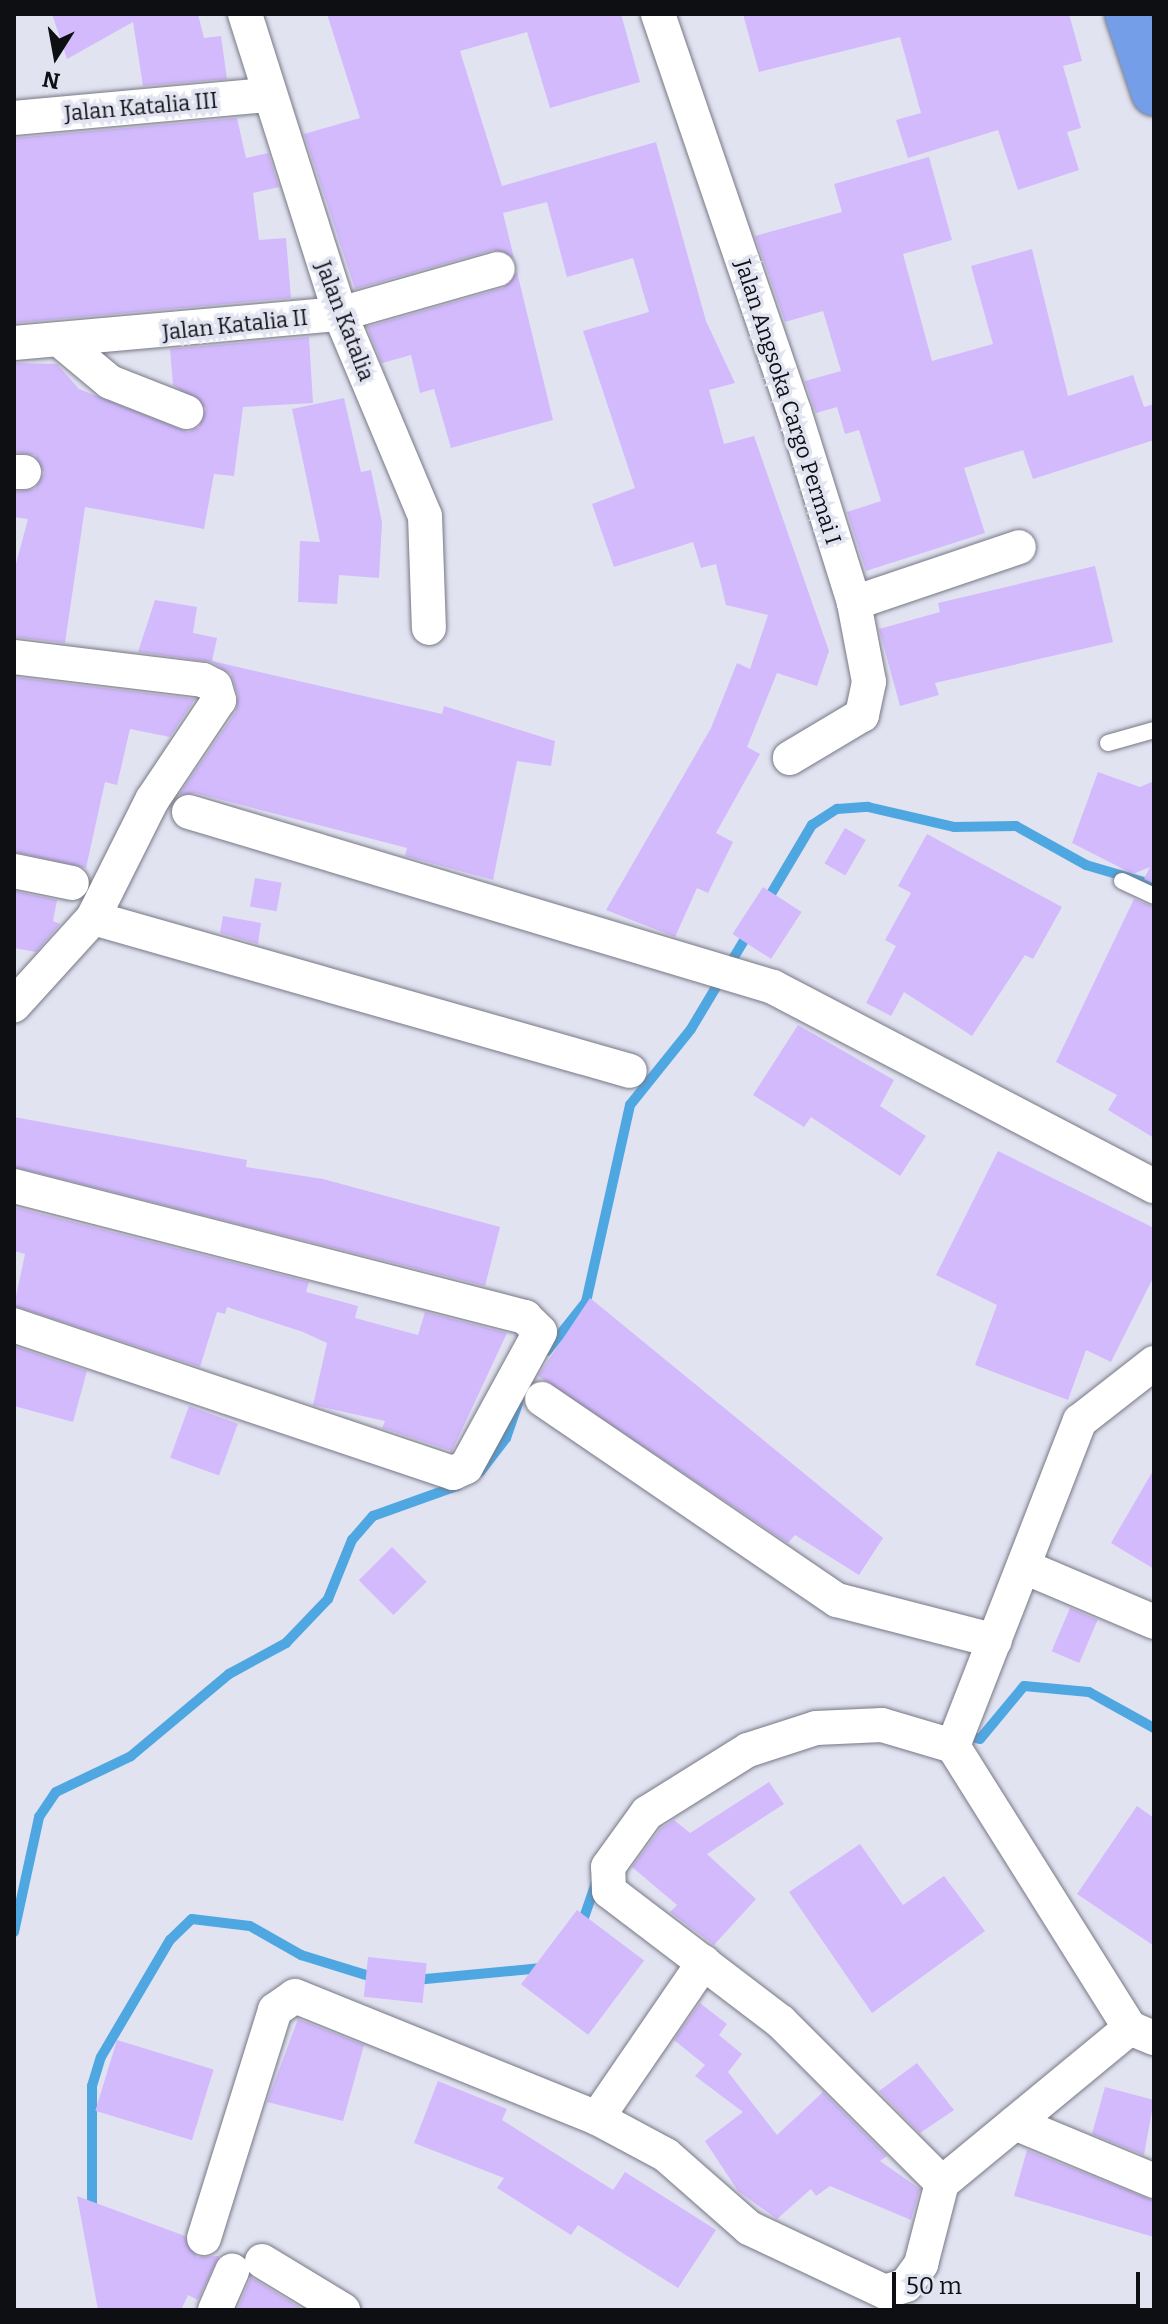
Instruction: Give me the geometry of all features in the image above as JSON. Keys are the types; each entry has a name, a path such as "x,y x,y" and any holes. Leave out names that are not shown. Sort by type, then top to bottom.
{"highway":[{"path":"1127,14 1154,94"}],"street":[{"name":"Jalan Katalia","path":"245,14 340,314 425,516 429,628"},
{"name":"Jalan Angsoka Cargo Permai I","path":"658,14 854,603 869,682 862,715 790,758"},
{"name":"Jalan Katalia III","path":"14,118 269,95"},
{"name":"Jalan Katalia II","path":"14,343 62,342 340,314 498,269"},
{"path":"62,342 110,382 186,412"},
{"path":"854,603 1019,547"},
{"path":"14,657 215,686 219,700 152,800 93,918 14,1005"},
{"path":"189,812 773,987 1154,1186"},
{"path":"14,871 72,883"},
{"path":"93,918 630,1071"},
{"path":"14,1186 525,1317 540,1332 474,1455 453,1473 14,1325"},
{"path":"953,1746 1027,1568 1080,1421 1154,1363"},
{"path":"542,1399 837,1600 995,1641"},
{"path":"1027,1568 1154,1622"},
{"path":"204,2238 275,2010 295,1996 318,1999 597,2118 666,2155 749,2228 885,2292 906,2285 921,2264 942,2183 1015,2123 1142,2033 953,1746 882,1725 816,1728 748,1750 647,1813 608,1867 609,1891 781,2022 942,2183"},
{"path":"597,2118 704,1962"},
{"path":"1015,2123 1154,2181"},
{"path":"215,2310 247,2266 343,2310"}],"lane":[{"path":"1108,743 1154,730"},
{"path":"1122,881 1154,896"}],"building":[{"path":"52,14 198,14 204,38 221,36 227,79 143,86 133,22 67,59"},
{"path":"327,14 621,14 640,82 550,108 527,32 460,51 502,186 656,142 706,321 735,383 709,390 724,444 754,436 829,651 817,686 777,673 747,747 760,754 716,833 733,842 708,893 697,888 675,937 606,910 711,728 737,663 750,669 768,615 726,605 716,564 701,568 693,542 614,567 592,504 635,488 583,331 649,312 633,258 567,277 547,202 503,213 514,258 493,250 355,289 304,134 360,118"},
{"path":"743,14 1069,14 1082,61 1063,66 1081,128 1067,132 1079,170 1018,190 998,130 908,158 896,120 921,113 900,37 759,72"},
{"path":"237,118 246,158 268,153 279,187 253,193 259,240 286,238 291,298 14,323 14,138"},
{"path":"929,157 952,240 903,254 932,361 993,344 971,266 1032,249 1068,396 1133,375 1144,407 1154,404 1154,440 1033,479 1023,450 964,468 985,533 866,571 847,512 881,501 859,430 845,434 837,407 816,413 805,381 841,371 823,311 785,322 755,236 842,212 834,184"},
{"path":"517,272 553,420 451,448 434,389 420,393 411,355 382,363 367,327 503,288"},
{"path":"309,337 313,403 243,407 234,476 214,474 204,529 85,507 65,643 14,637 14,571 28,519 14,517 14,492 35,489 44,473 35,455 14,452 14,363 57,364 79,389 188,432 199,427 206,408 173,385 170,349"},
{"path":"344,398 361,472 371,470 382,522 379,578 339,575 337,604 298,602 300,541 320,542 292,409"},
{"path":"1095,566 1113,642 935,683 939,695 900,706 879,629 940,612 938,603"},
{"path":"155,600 197,607 193,633 217,638 212,661 442,714 444,706 555,741 551,766 517,761 493,880 405,856 407,848 195,793 179,795 236,711 238,695 231,674 212,662 138,652"},
{"path":"14,677 195,699 170,737 130,729 117,785 105,782 86,868 14,852"},
{"path":"1098,772 1140,787 1154,781 1154,884 1144,879 1150,867 1133,874 1072,843"},
{"path":"845,828 866,840 845,876 824,864"},
{"path":"927,834 1062,907 1033,959 1025,955 972,1036 904,992 891,1016 866,1003 896,946 885,940 911,893 898,886"},
{"path":"255,878 282,883 277,911 250,907"},
{"path":"763,887 802,912 771,959 733,934"},
{"path":"14,891 57,900 53,921 60,924 36,952 14,948"},
{"path":"1134,899 1154,907 1154,1138 1108,1110 1117,1095 1056,1062"},
{"path":"223,916 261,923 258,944 220,933"},
{"path":"798,1025 894,1080 880,1106 926,1136 900,1176 811,1117 804,1127 753,1095"},
{"path":"14,1117 247,1160 246,1167 323,1179 500,1227 485,1286 14,1167"},
{"path":"998,1151 1154,1228 1154,1276 1111,1362 1086,1350 1068,1400 975,1365 997,1305 936,1275"},
{"path":"14,1207 309,1282 306,1292 358,1306 355,1318 418,1335 425,1312 507,1333 452,1451 382,1428 385,1421 313,1405 327,1343 303,1332 227,1307 225,1314 217,1312 200,1367 14,1306 25,1254 14,1251"},
{"path":"590,1298 883,1538 859,1575 795,1535 788,1543 538,1376"},
{"path":"14,1346 87,1371 73,1422 14,1406"},
{"path":"189,1406 238,1424 219,1475 170,1458"},
{"path":"1154,1469 1154,1569 1111,1543"},
{"path":"392,1547 427,1582 393,1615 359,1580"},
{"path":"1070,1608 1098,1620 1079,1663 1052,1651"},
{"path":"769,1782 784,1804 707,1854 756,1899 714,1945 670,1912 677,1905 632,1867 661,1828 674,1820 690,1833"},
{"path":"1137,1806 1154,1818 1154,1946 1077,1894"},
{"path":"860,1844 903,1905 944,1876 985,1931 872,2013 789,1892"},
{"path":"577,1910 644,1961 588,2035 521,1984"},
{"path":"368,1957 427,1963 422,2003 364,1997"},
{"path":"700,2003 727,2024 719,2035 742,2054 728,2072 777,2135 823,2092 887,2156 880,2161 920,2189 911,2220 830,2186 816,2196 811,2189 777,2219 738,2191 705,2141 743,2112 695,2076 705,2065 674,2040"},
{"path":"298,2019 364,2045 343,2121 267,2102"},
{"path":"117,2040 214,2070 192,2140 95,2111"},
{"path":"917,2063 954,2110 920,2133 879,2091"},
{"path":"438,2081 507,2109 502,2120 613,2190 625,2172 716,2230 678,2288 578,2225 571,2235 497,2188 504,2178 414,2143"},
{"path":"1105,2087 1154,2100 1144,2155 1092,2134"},
{"path":"1027,2150 1154,2201 1154,2237 1014,2196"},
{"path":"77,2196 185,2236 197,2257 219,2256 198,2300 188,2295 181,2310 98,2310"},
{"path":"252,2278 304,2310 237,2310"}],"waterway":[{"path":"765,904 812,825 837,809 868,807 954,827 1016,826 1086,865 1154,885"},
{"path":"547,1351 586,1302 630,1105 691,1029 749,932"},
{"path":"480,1472 506,1438 518,1403"},
{"path":"14,1932 39,1817 56,1792 131,1756 229,1674 286,1643 328,1599 352,1540 373,1516 457,1486"},
{"path":"963,1735 980,1739 1024,1686 1089,1692 1154,1728"},
{"path":"580,1929 596,1883"},
{"path":"92,2213 92,2086 101,2057 170,1940 192,1919 250,1926 301,1955 379,1979"},
{"path":"415,1980 541,1968"}]}
